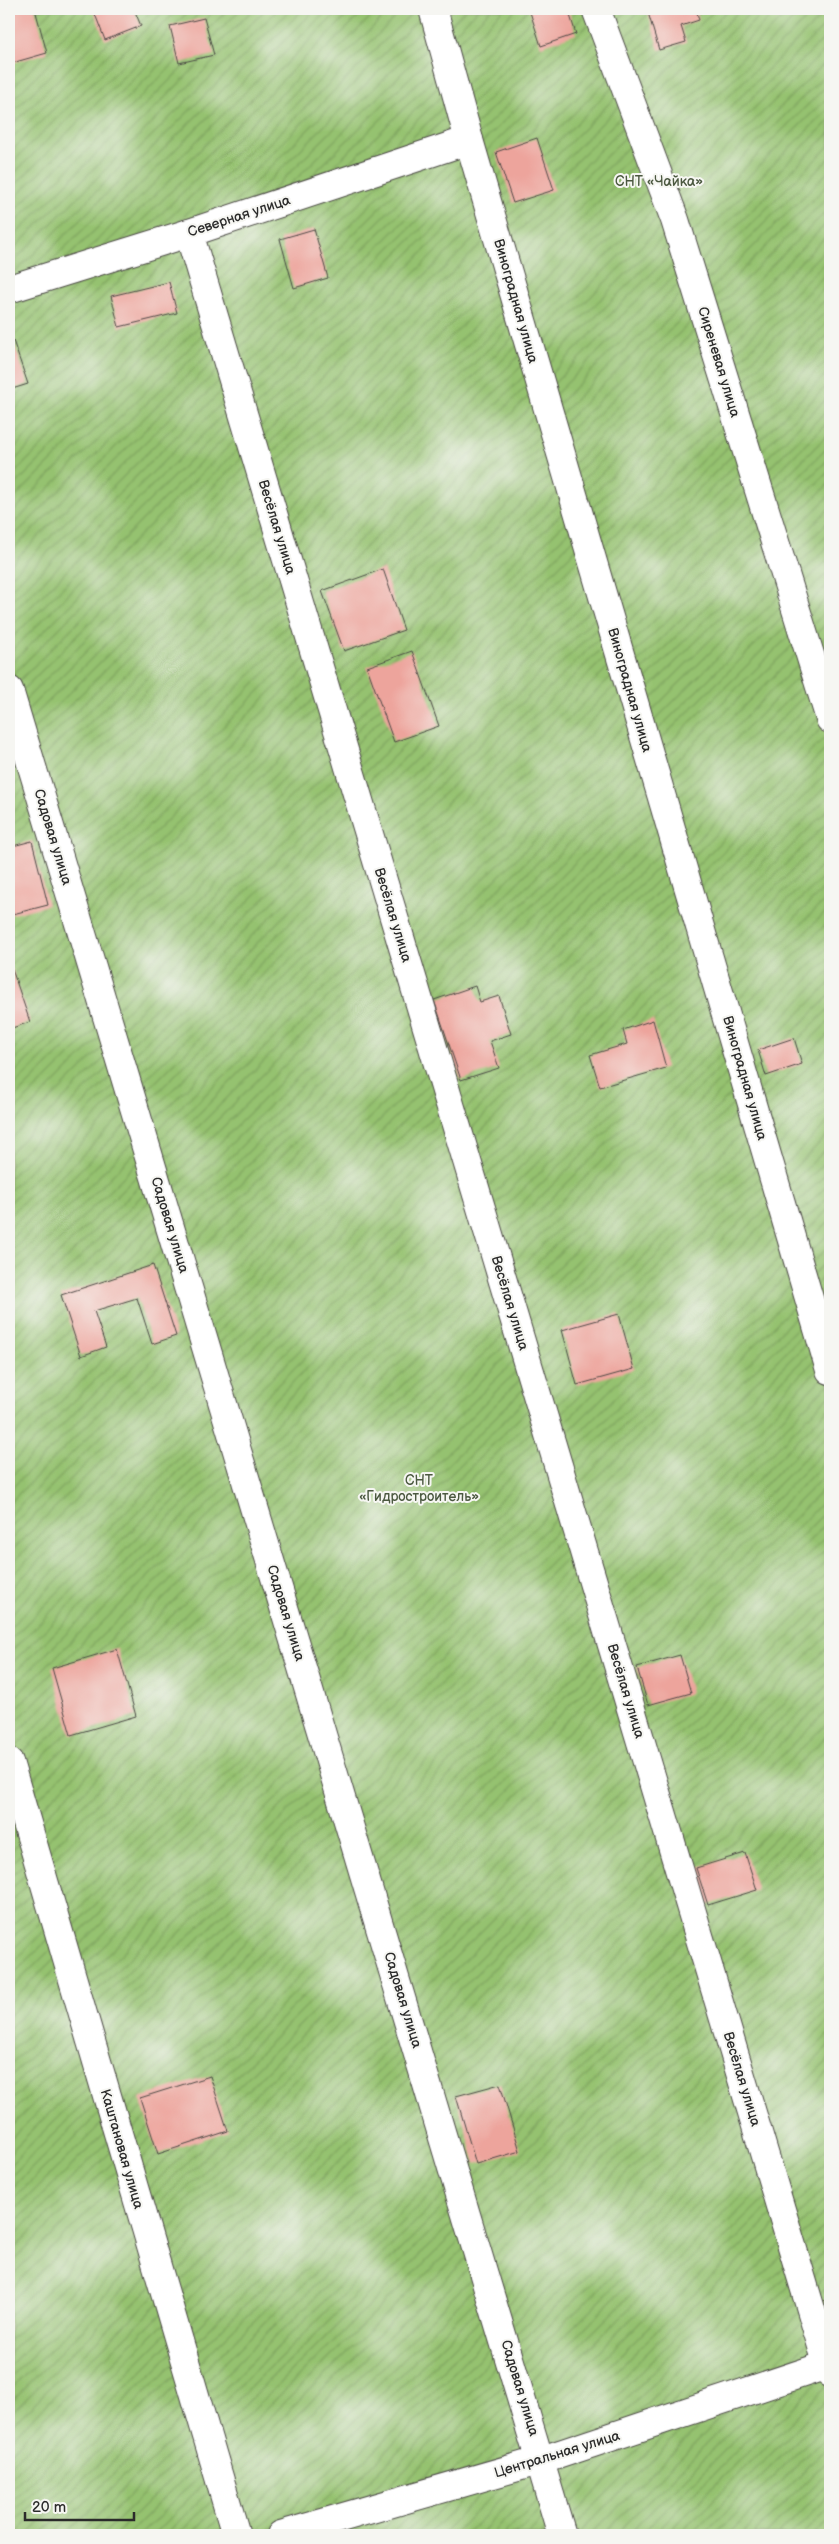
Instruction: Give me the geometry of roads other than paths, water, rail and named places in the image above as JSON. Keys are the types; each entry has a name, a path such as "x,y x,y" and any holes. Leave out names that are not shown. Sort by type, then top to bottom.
{"street":[{"name":"Виноградная улица","path":"434,9 469,140 830,1370"},
{"name":"Сиреневая улица","path":"596,9 675,220 830,719"},
{"name":"Северная улица","path":"9,289 469,140"},
{"name":"Весёлая улица","path":"189,232 829,2368"},
{"name":"Садовая улица","path":"9,690 542,2460 562,2535"},
{"name":"Каштановая улица","path":"9,1762 236,2535"},
{"name":"Центральная улица","path":"281,2535 542,2460 829,2368"}],"park label":[{"name":"СНТ «Чайка»","path":"659,181"},
{"name":"СНТ «Гидростроитель»","path":"419,1488"}]}
